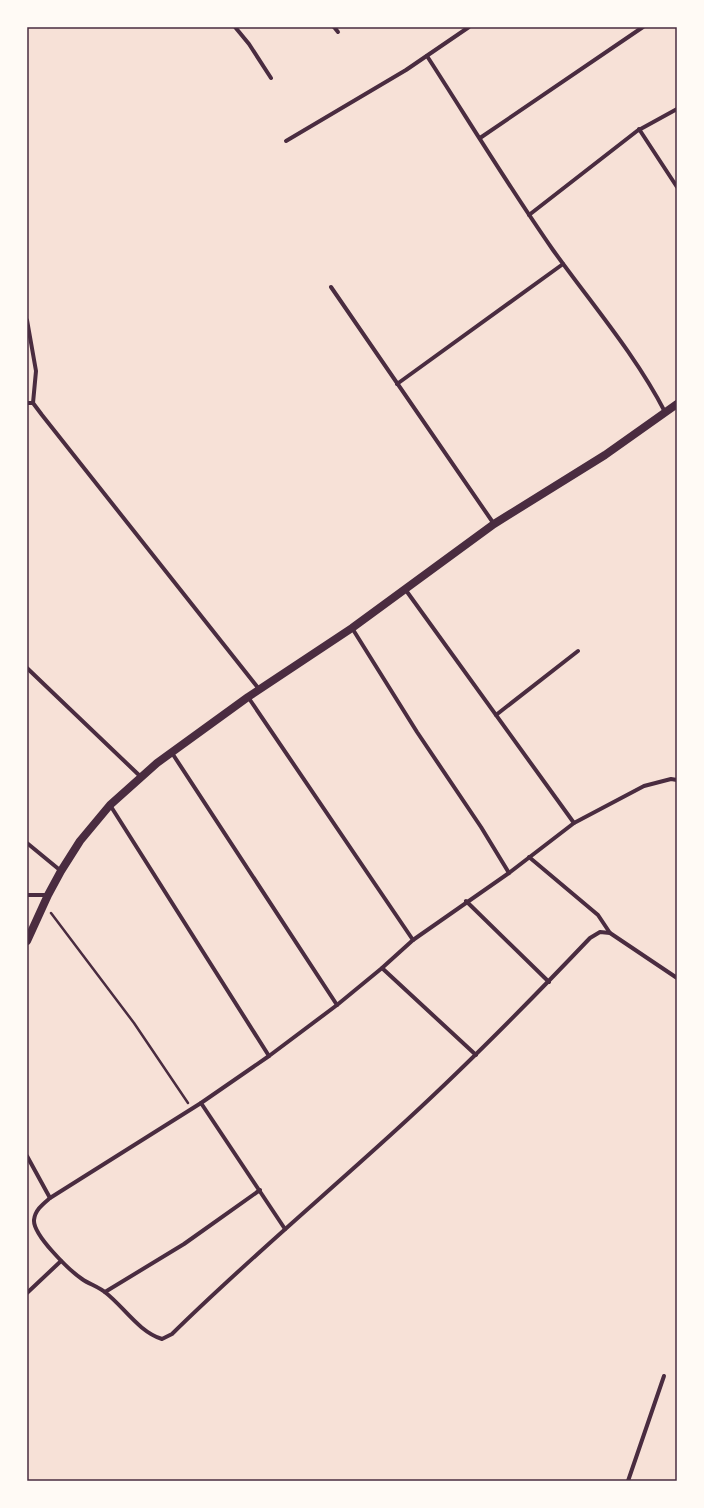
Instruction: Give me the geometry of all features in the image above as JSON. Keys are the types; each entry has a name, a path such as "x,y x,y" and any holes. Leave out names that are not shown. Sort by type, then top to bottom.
{"main road":[{"path":"27,941 48,895 80,841 110,805 157,763 259,689 352,628 494,524 605,455 677,404"}],"street":[{"path":"235,27 249,44 271,78"},
{"path":"334,27 338,32"},
{"path":"286,141 427,56 469,27"},
{"path":"480,138 644,27"},
{"path":"427,56 529,215 563,264 635,361 653,388 665,412"},
{"path":"529,215 640,129 677,109"},
{"path":"640,129 677,187"},
{"path":"397,384 563,264"},
{"path":"331,287 494,524"},
{"path":"27,320 36,371 33,403 259,689"},
{"path":"27,403 33,403"},
{"path":"405,589 574,823"},
{"path":"352,628 417,732 481,827 509,873"},
{"path":"496,715 578,651"},
{"path":"27,668 141,777"},
{"path":"248,697 413,940"},
{"path":"172,753 336,1004"},
{"path":"610,933 600,932 590,938 549,982 476,1055 402,1124 285,1228 172,1334 162,1339 152,1336 105,1292 82,1279 61,1261 38,1232 34,1221 37,1210 50,1198 192,1109 269,1056 382,968 413,940 466,901 509,873 574,823 644,786 671,779 677,780"},
{"path":"110,805 269,1056"},
{"path":"27,843 61,871"},
{"path":"529,857 598,915 610,933 677,978"},
{"path":"27,895 48,895"},
{"path":"466,901 549,982"},
{"path":"382,968 476,1055"},
{"path":"201,1103 285,1228"},
{"path":"27,1156 50,1198"},
{"path":"105,1292 184,1244 260,1190"},
{"path":"27,1293 61,1261"},
{"path":"628,1481 664,1376"}],"path":[{"path":"44,904 134,1023 192,1109"}]}
